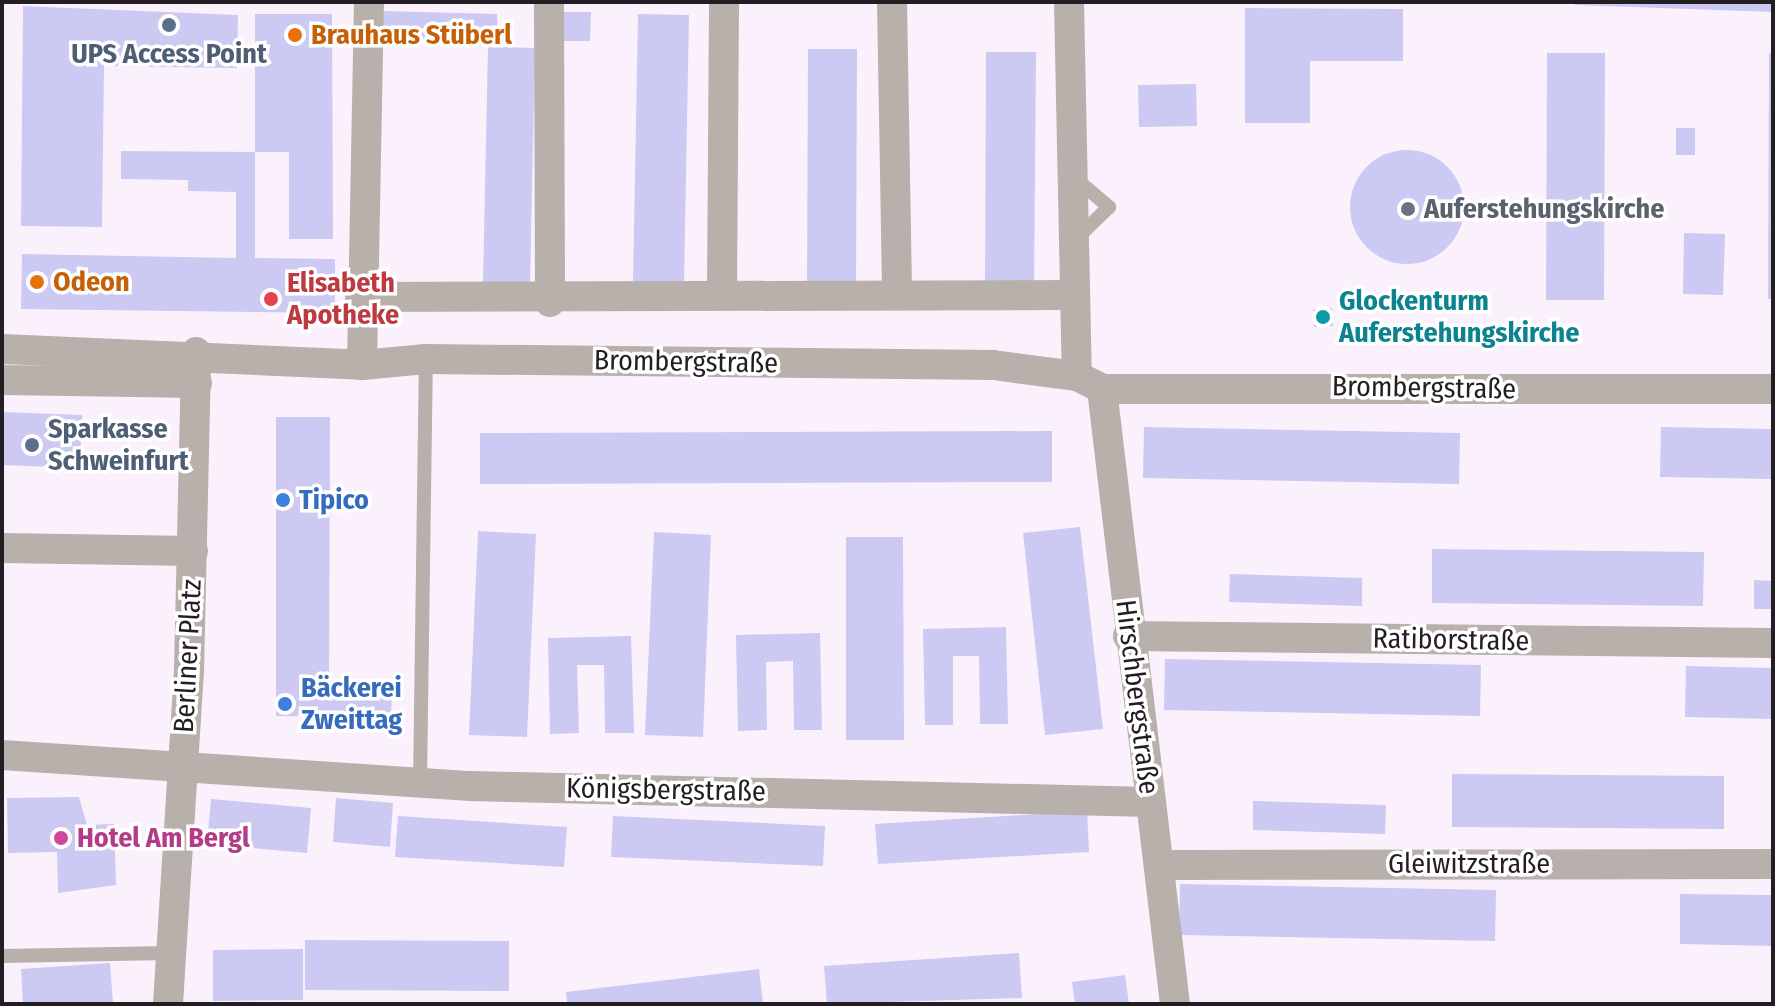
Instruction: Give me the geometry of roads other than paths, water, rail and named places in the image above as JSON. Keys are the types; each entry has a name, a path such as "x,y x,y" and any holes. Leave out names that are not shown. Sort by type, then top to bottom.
{"street":[{"path":"2,349 196,352 252,362 362,365 360,297 369,2"},
{"path":"549,2 550,302"},
{"path":"722,292 724,2"},
{"path":"892,2 897,293"},
{"path":"1069,2 1074,295 1090,383"},
{"path":"360,297 550,302 722,292 1074,295"},
{"name":"Berliner Platz","path":"168,1004 193,551 196,352"},
{"name":"Brombergstraße","path":"362,365 426,359 993,365 1090,383 1773,389"},
{"path":"2,380 197,383"},
{"name":"Hirschbergstraße","path":"1090,383 1151,802 1164,865 1175,1004"},
{"name":"Berliner Platz","path":"2,548 193,551"},
{"name":"Ratiborstraße","path":"1128,636 1773,643"},
{"name":"Königsbergstraße","path":"2,755 182,762 420,782 1151,802"},
{"name":"Gleiwitzstraße","path":"1164,865 1773,864"}],"lane":[{"path":"420,782 426,359"},
{"path":"2,956 169,953"}],"place":[{"name":"UPS Access Point","path":"169,25"},
{"name":"Brauhaus Stüberl","path":"295,35"},
{"name":"Auferstehungskirche","path":"1408,209"},
{"name":"Odeon","path":"37,282"},
{"name":"Elisabeth Apotheke","path":"271,299"},
{"name":"Glockenturm Auferstehungskirche","path":"1323,317"},
{"name":"Sparkasse Schweinfurt","path":"32,445"},
{"name":"Tipico","path":"283,500"},
{"name":"Bäckerei Zweittag","path":"285,704"},
{"name":"Hotel Am Bergl","path":"61,838"}]}
